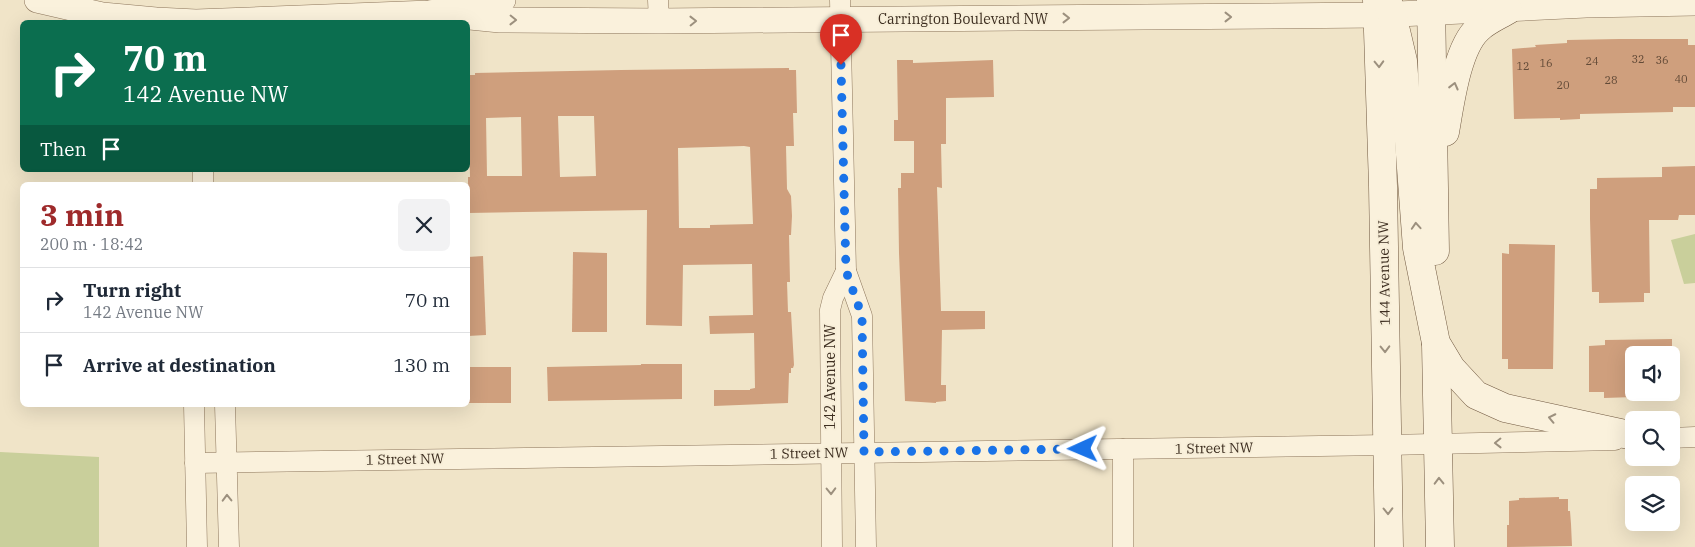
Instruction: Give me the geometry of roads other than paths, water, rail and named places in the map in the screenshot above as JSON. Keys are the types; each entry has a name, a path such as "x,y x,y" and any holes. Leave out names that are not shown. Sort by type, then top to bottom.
{"main road":[{"path":"1401,6 1434,203 1440,547"},
{"path":"1401,6 1403,61 1417,248 1436,343 1462,382 1476,395 1494,404 1625,436"},
{"name":"144 Avenue NW","path":"1389,547 1383,196 1401,6"},
{"path":"1434,203 1450,100 1462,54 1471,36 1479,28 1508,10"}],"street":[{"name":"Carrington Boulevard NW","path":"37,0 102,15 156,20"},
{"name":"Carrington Boulevard NW","path":"243,20 430,12 503,0"},
{"name":"Carrington Boulevard NW","path":"430,12 500,20 659,11 1401,6 1508,10 1586,5 1695,3"},
{"name":"142 Avenue NW","path":"840,10 846,271 862,316 866,547"},
{"name":"142 Avenue NW","path":"832,547 830,310 833,298 846,271"},
{"path":"194,407 197,547"},
{"path":"225,407 229,547"},
{"path":"1680,438 1695,437"},
{"name":"1 Street NW","path":"195,463 1387,445 1625,438"},
{"path":"1122,449 1123,547"}]}
